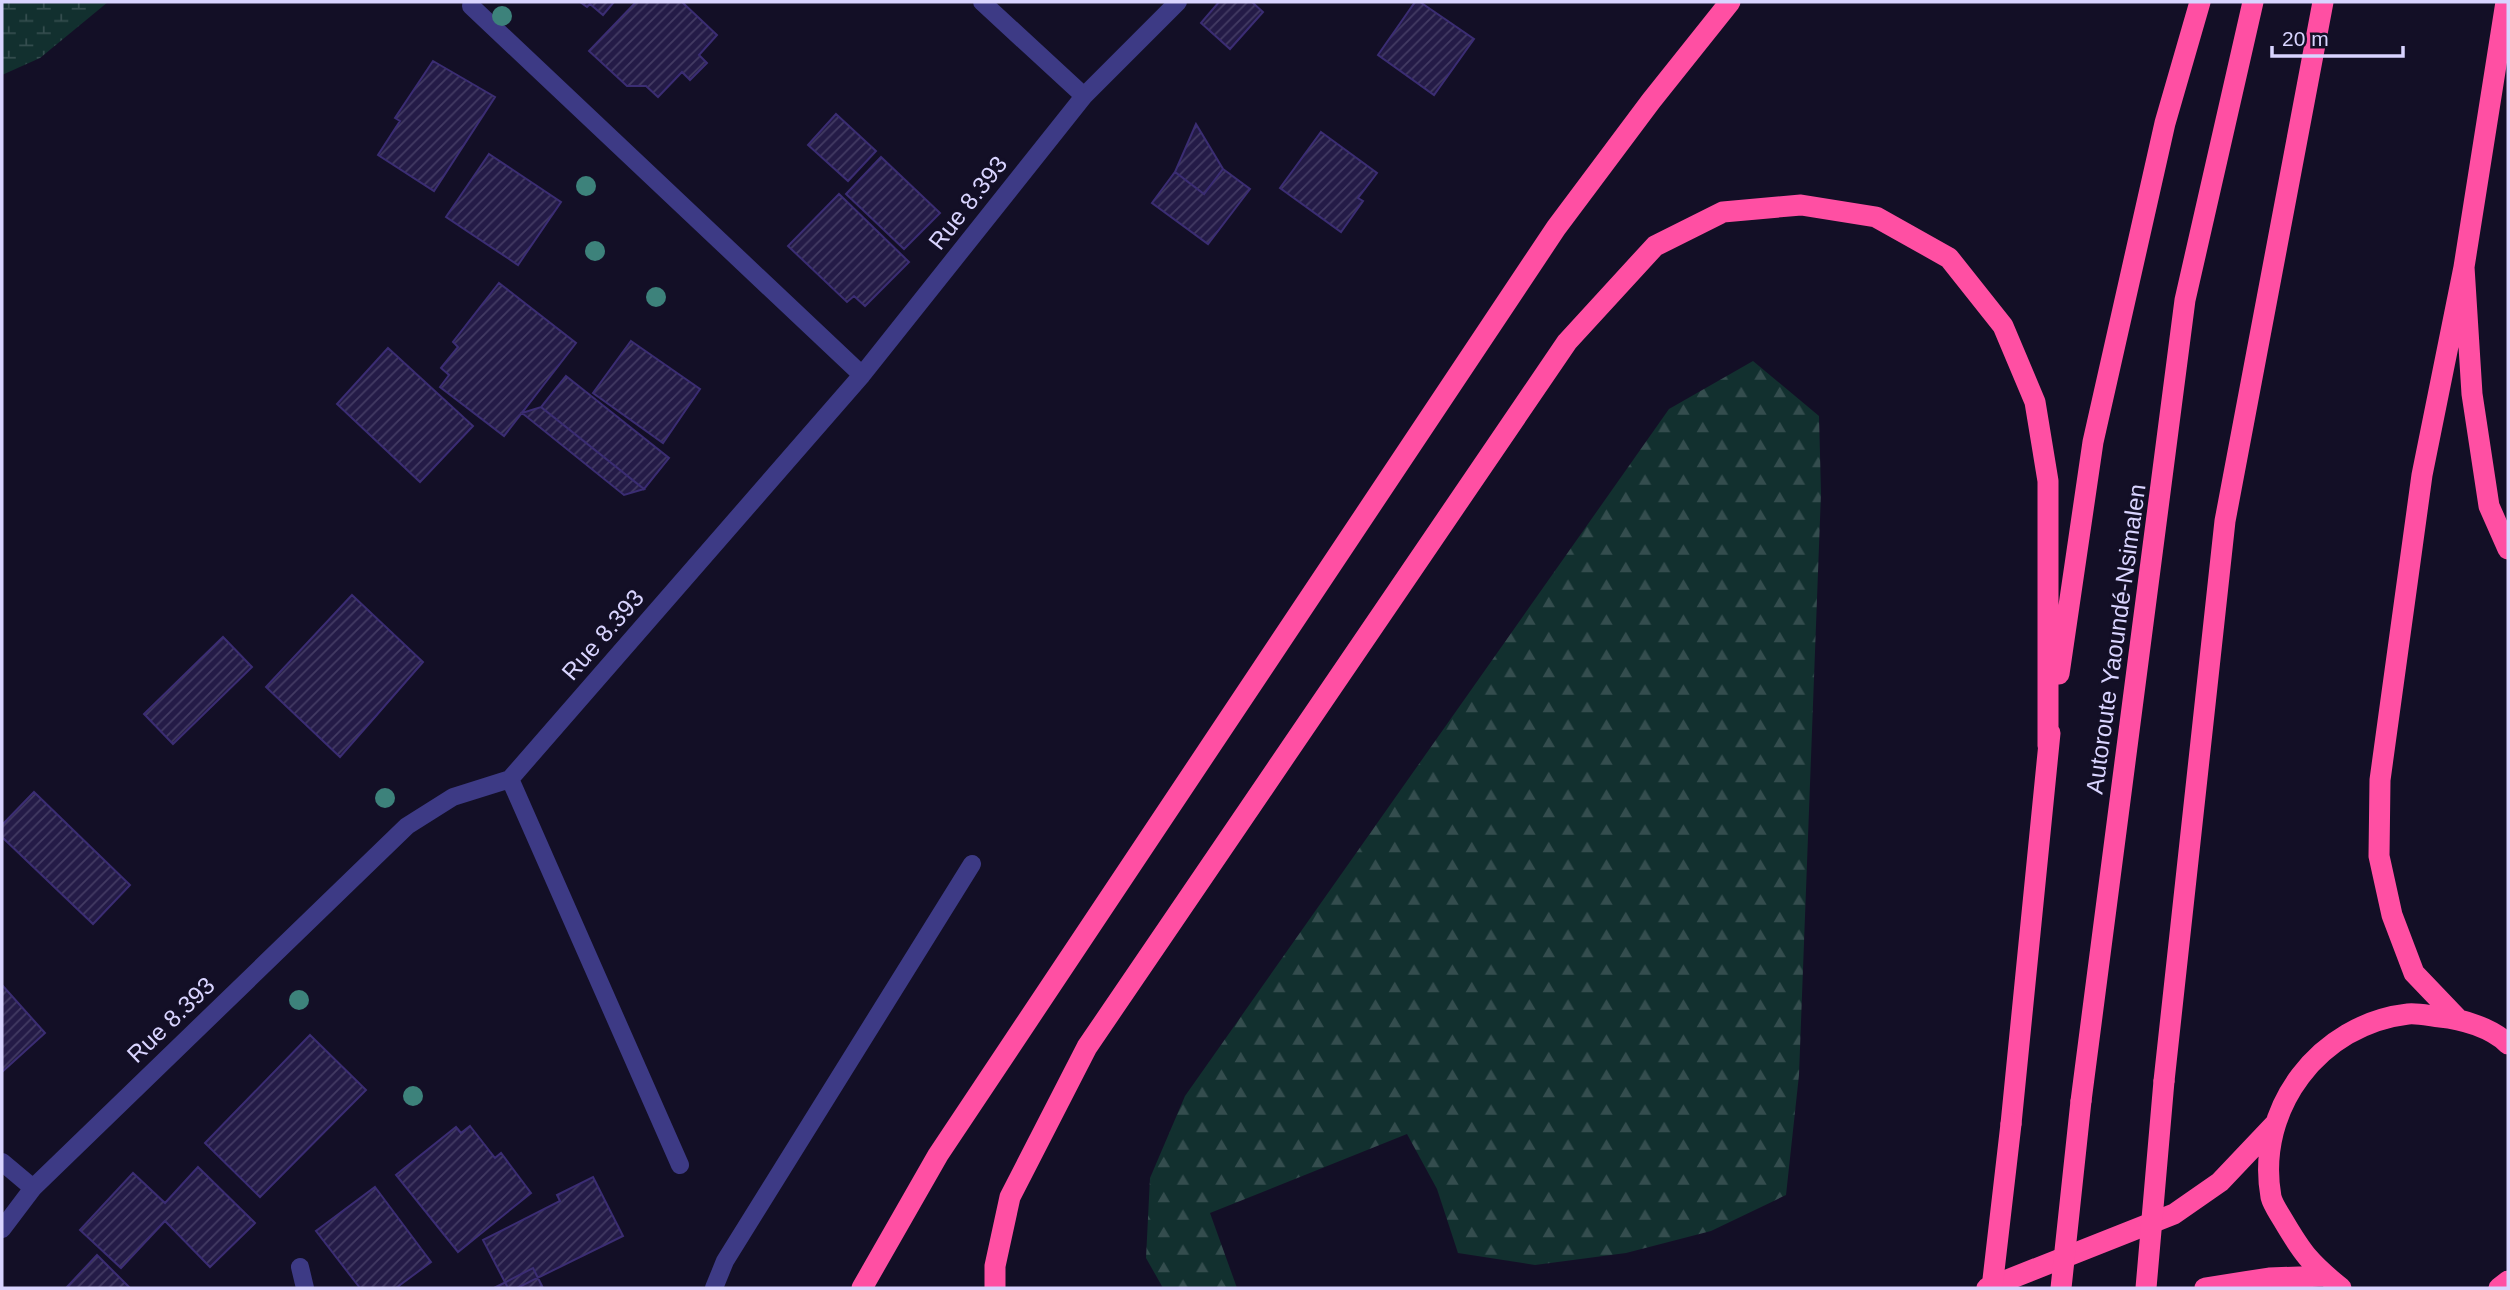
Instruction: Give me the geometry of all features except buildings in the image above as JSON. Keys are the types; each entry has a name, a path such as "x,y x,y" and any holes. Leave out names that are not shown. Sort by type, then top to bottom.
{"highway":[{"path":"862,1288 937,1155 1548,240 1651,100 1730,2"},
{"path":"2200,2 2165,123 2093,442 2048,746 2011,1124 1989,1288 2174,1214 2220,1182 2275,1124"},
{"name":"Autoroute Yaoundé-Nsimalen","path":"2062,1288 2081,1101 2185,300 2253,2"},
{"path":"2146,1288 2164,1081 2225,521 2323,2"},
{"path":"2458,1018 2414,973 2392,915 2379,856 2380,780 2422,475 2464,267 2506,2"},
{"path":"995,1288 995,1266 1010,1197 1087,1047 1567,342 1655,246 1723,212 1801,205 1876,217 1949,258 2003,326 2035,402 2048,481 2048,746"},
{"path":"2464,267 2472,394 2489,506 2508,549"},
{"path":"2333,1282 2306,1259 2271,1199 2268,1158 2275,1124 2294,1082 2324,1047 2364,1024 2409,1014 2458,1018 2507,1041"},
{"path":"2204,1288 2269,1278 2333,1282"},
{"path":"2499,1288 2508,1281"}],"street":[{"path":"982,2 1084,96"},
{"name":"Rue 8.393","path":"2,1229 33,1188 407,826 453,797 510,779 862,375 1084,96 1178,2"},
{"path":"471,6 862,375"},
{"path":"510,779 680,1165"},
{"path":"714,1288 725,1261 972,864"},
{"path":"2,1162 33,1188"},
{"path":"300,1267 305,1288"}],"green space":[{"path":"2,2 108,2 40,58 2,75"},
{"path":"1753,361 1819,416 1821,493 1799,1075 1786,1195 1711,1231 1626,1253 1535,1265 1458,1253 1437,1189 1407,1134 1210,1213 1237,1288 1163,1288 1146,1258 1150,1178 1185,1096 1669,409"}]}
